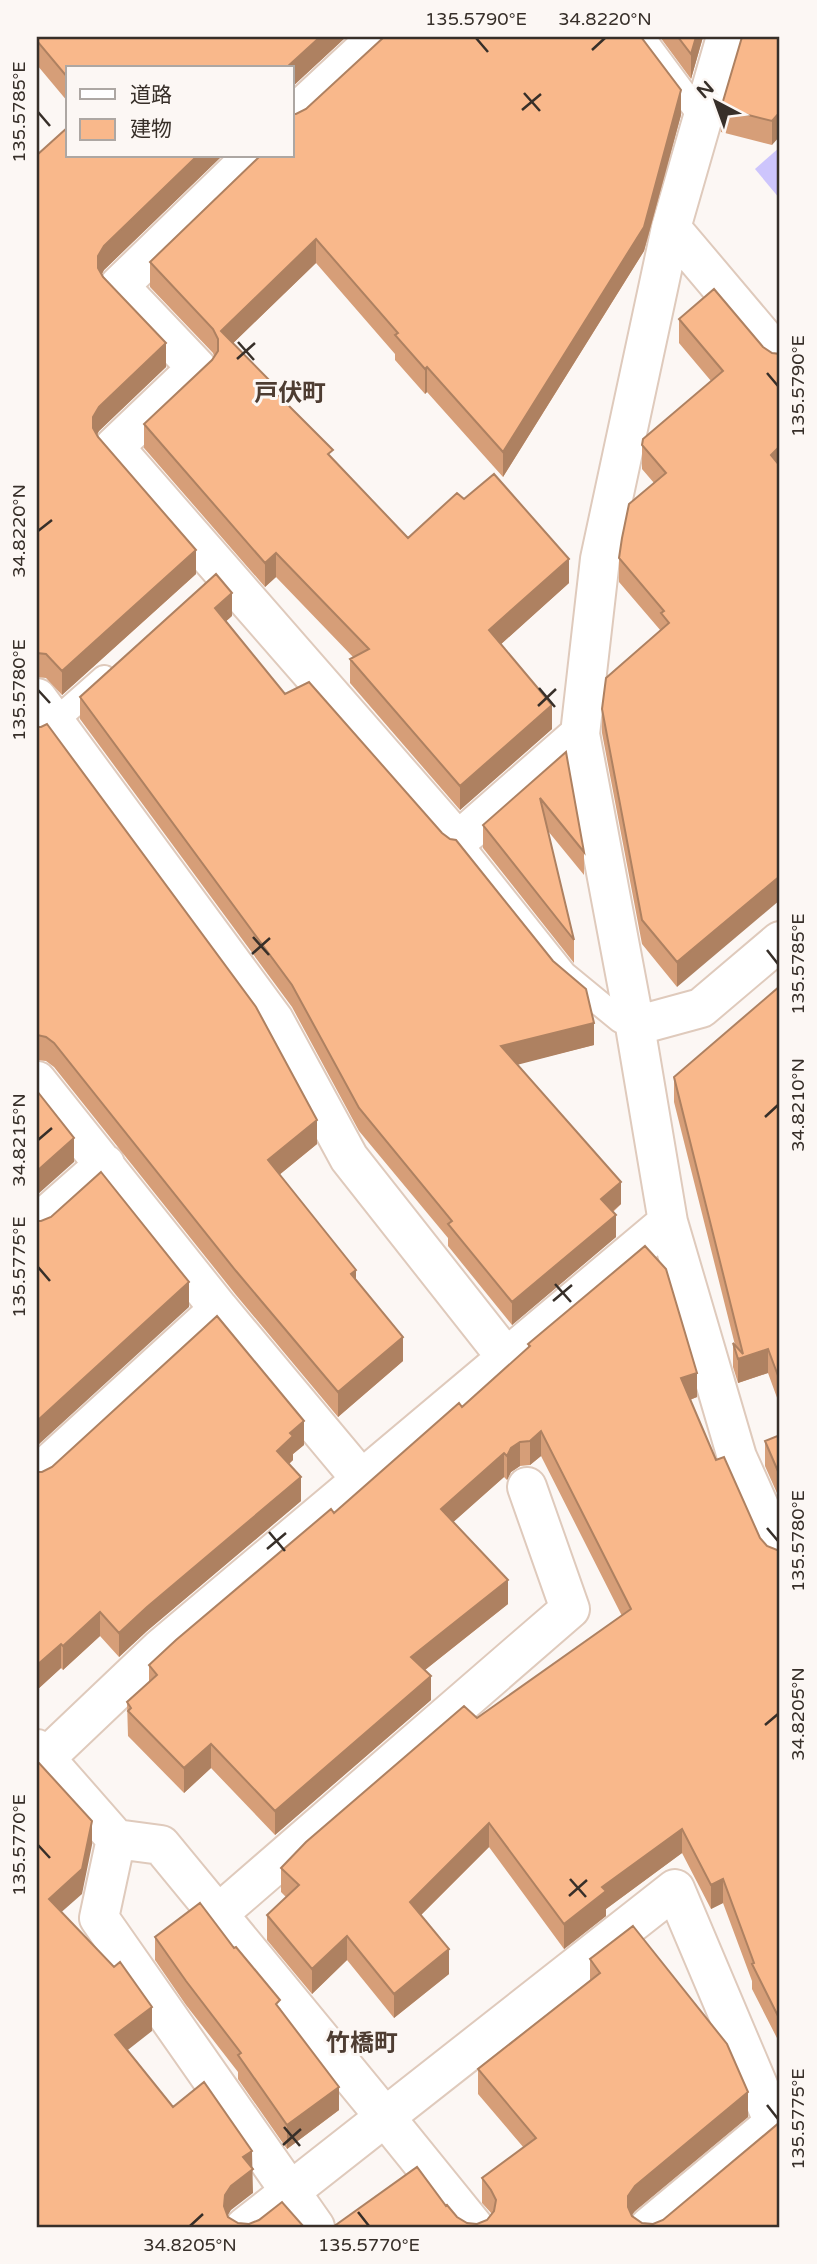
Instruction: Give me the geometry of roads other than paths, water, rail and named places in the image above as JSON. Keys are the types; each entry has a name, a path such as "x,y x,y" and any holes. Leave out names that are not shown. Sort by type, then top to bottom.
{"street":[{"path":"294,115 378,37"},
{"path":"726,37 671,228 600,559 580,734 635,1026 668,1222 737,1457 780,1553"},
{"path":"251,158 119,286 197,368 114,447 212,579 458,841 580,734"},
{"path":"671,228 780,357"},
{"path":"43,719 274,1020 349,1158 506,1357"},
{"path":"635,1026 701,1008 780,941"},
{"path":"37,1081 219,1309 362,1480"},
{"path":"37,1224 105,1164"},
{"path":"474,2227 161,1845 116,1839 39,1758 161,1648 668,1222"},
{"path":"37,1475 219,1309"},
{"path":"218,1914 570,1609 527,1487"},
{"path":"116,1839 99,1918 315,2227"},
{"path":"245,2227 675,1889 774,2123 649,2227"}],"lane":[{"path":"642,37 702,118"},
{"path":"43,719 124,660"},
{"path":"458,841 564,974 621,1020 635,1026"}],"district":[{"name":"戸伏町","path":"290,393"},
{"name":"竹橋町","path":"362,2043"}]}
